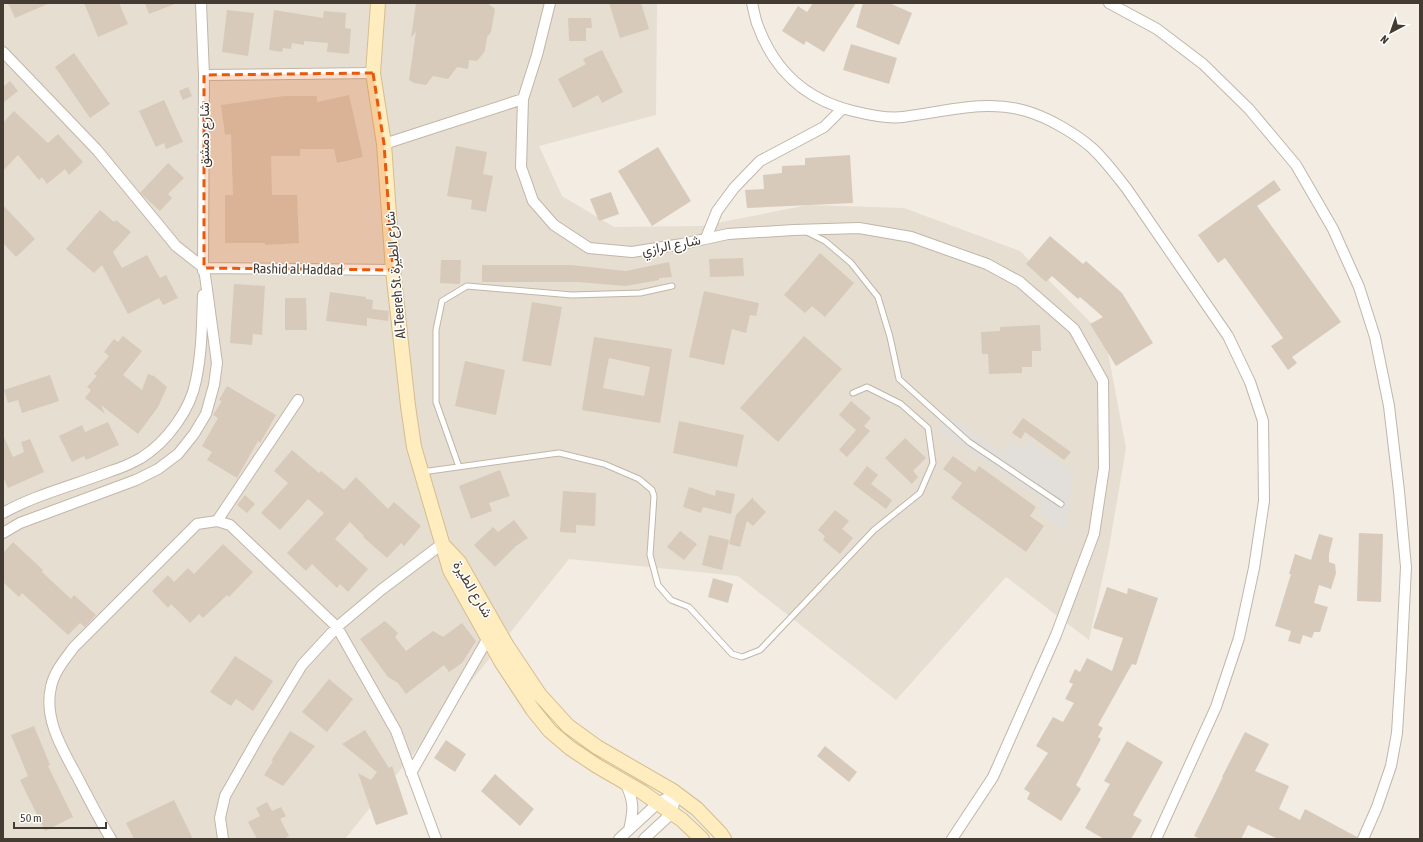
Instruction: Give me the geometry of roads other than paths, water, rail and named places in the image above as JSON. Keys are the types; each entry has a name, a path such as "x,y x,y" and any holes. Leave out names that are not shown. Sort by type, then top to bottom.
{"main road":[{"name":"Al-Teereh St. شارع الطيرة","path":"378,3 373,74 384,144 393,270 408,406 414,447 442,544"},
{"name":"شارع الطيرة","path":"442,544 450,570 502,663 533,710 550,731 570,748 597,766 642,792 682,820 702,839"},
{"name":"شارع الطيرة","path":"442,544 459,562 507,646 539,694 553,711 568,726 597,747 646,774 676,793 697,809 724,839"}],"street":[{"name":"شارع دمشق","path":"201,3 204,75 204,268"},
{"name":"شارع الرازي","path":"550,3 537,55 523,99 521,167 534,201 554,225 589,248 624,252 682,244 728,234 802,230 859,228 911,237 986,264 1020,282 1074,329 1103,381 1104,468 1094,534 1056,635 993,777 952,839"},
{"path":"752,3 758,26 772,54 788,77 807,92 842,109 871,116 902,117 971,106 998,106 1026,111 1050,121 1074,134 1092,147 1111,168 1228,336 1250,382 1263,421 1264,501 1254,568 1239,638 1216,707 1156,839"},
{"path":"1109,3 1157,29 1203,64 1249,109 1296,165 1333,229 1359,287 1375,337 1389,406 1406,567 1397,733 1391,766 1377,807 1363,839"},
{"path":"3,52 97,150 176,246 204,268 217,362 214,386 206,414 194,434 178,454 153,472 136,480 20,523 3,533"},
{"path":"204,75 373,74"},
{"path":"384,144 523,99"},
{"path":"706,238 717,211 734,188 760,161 824,127 842,109"},
{"path":"3,513 19,504 111,471 142,458 163,440 177,423 190,402 196,381 200,352 204,268"},
{"name":"Rashid al Haddad","path":"204,268 393,270"},
{"path":"217,521 298,400"},
{"path":"111,839 102,825 58,741 52,721 49,703 51,686 58,670 74,647 197,524 217,521 230,525 337,627 396,731 436,839"},
{"path":"223,839 220,818 225,796 302,665 337,627 381,590 442,544"},
{"path":"411,773 488,638"},
{"path":"624,782 633,800 629,830"},
{"path":"619,839 658,803 676,793"},
{"path":"644,839 672,813 676,793"}],"lane":[{"path":"802,230 825,242 851,263 878,297 890,337 899,379 969,442 1061,504"},
{"path":"459,467 436,402 436,330 442,301 467,286 572,296 640,293 672,286"},
{"path":"421,472 559,453 604,464 639,479 652,490 654,496 650,555 658,585 671,600 689,607 732,654 742,657 760,650 874,530 920,493 933,463 928,428 902,404 867,387 852,393"}]}
